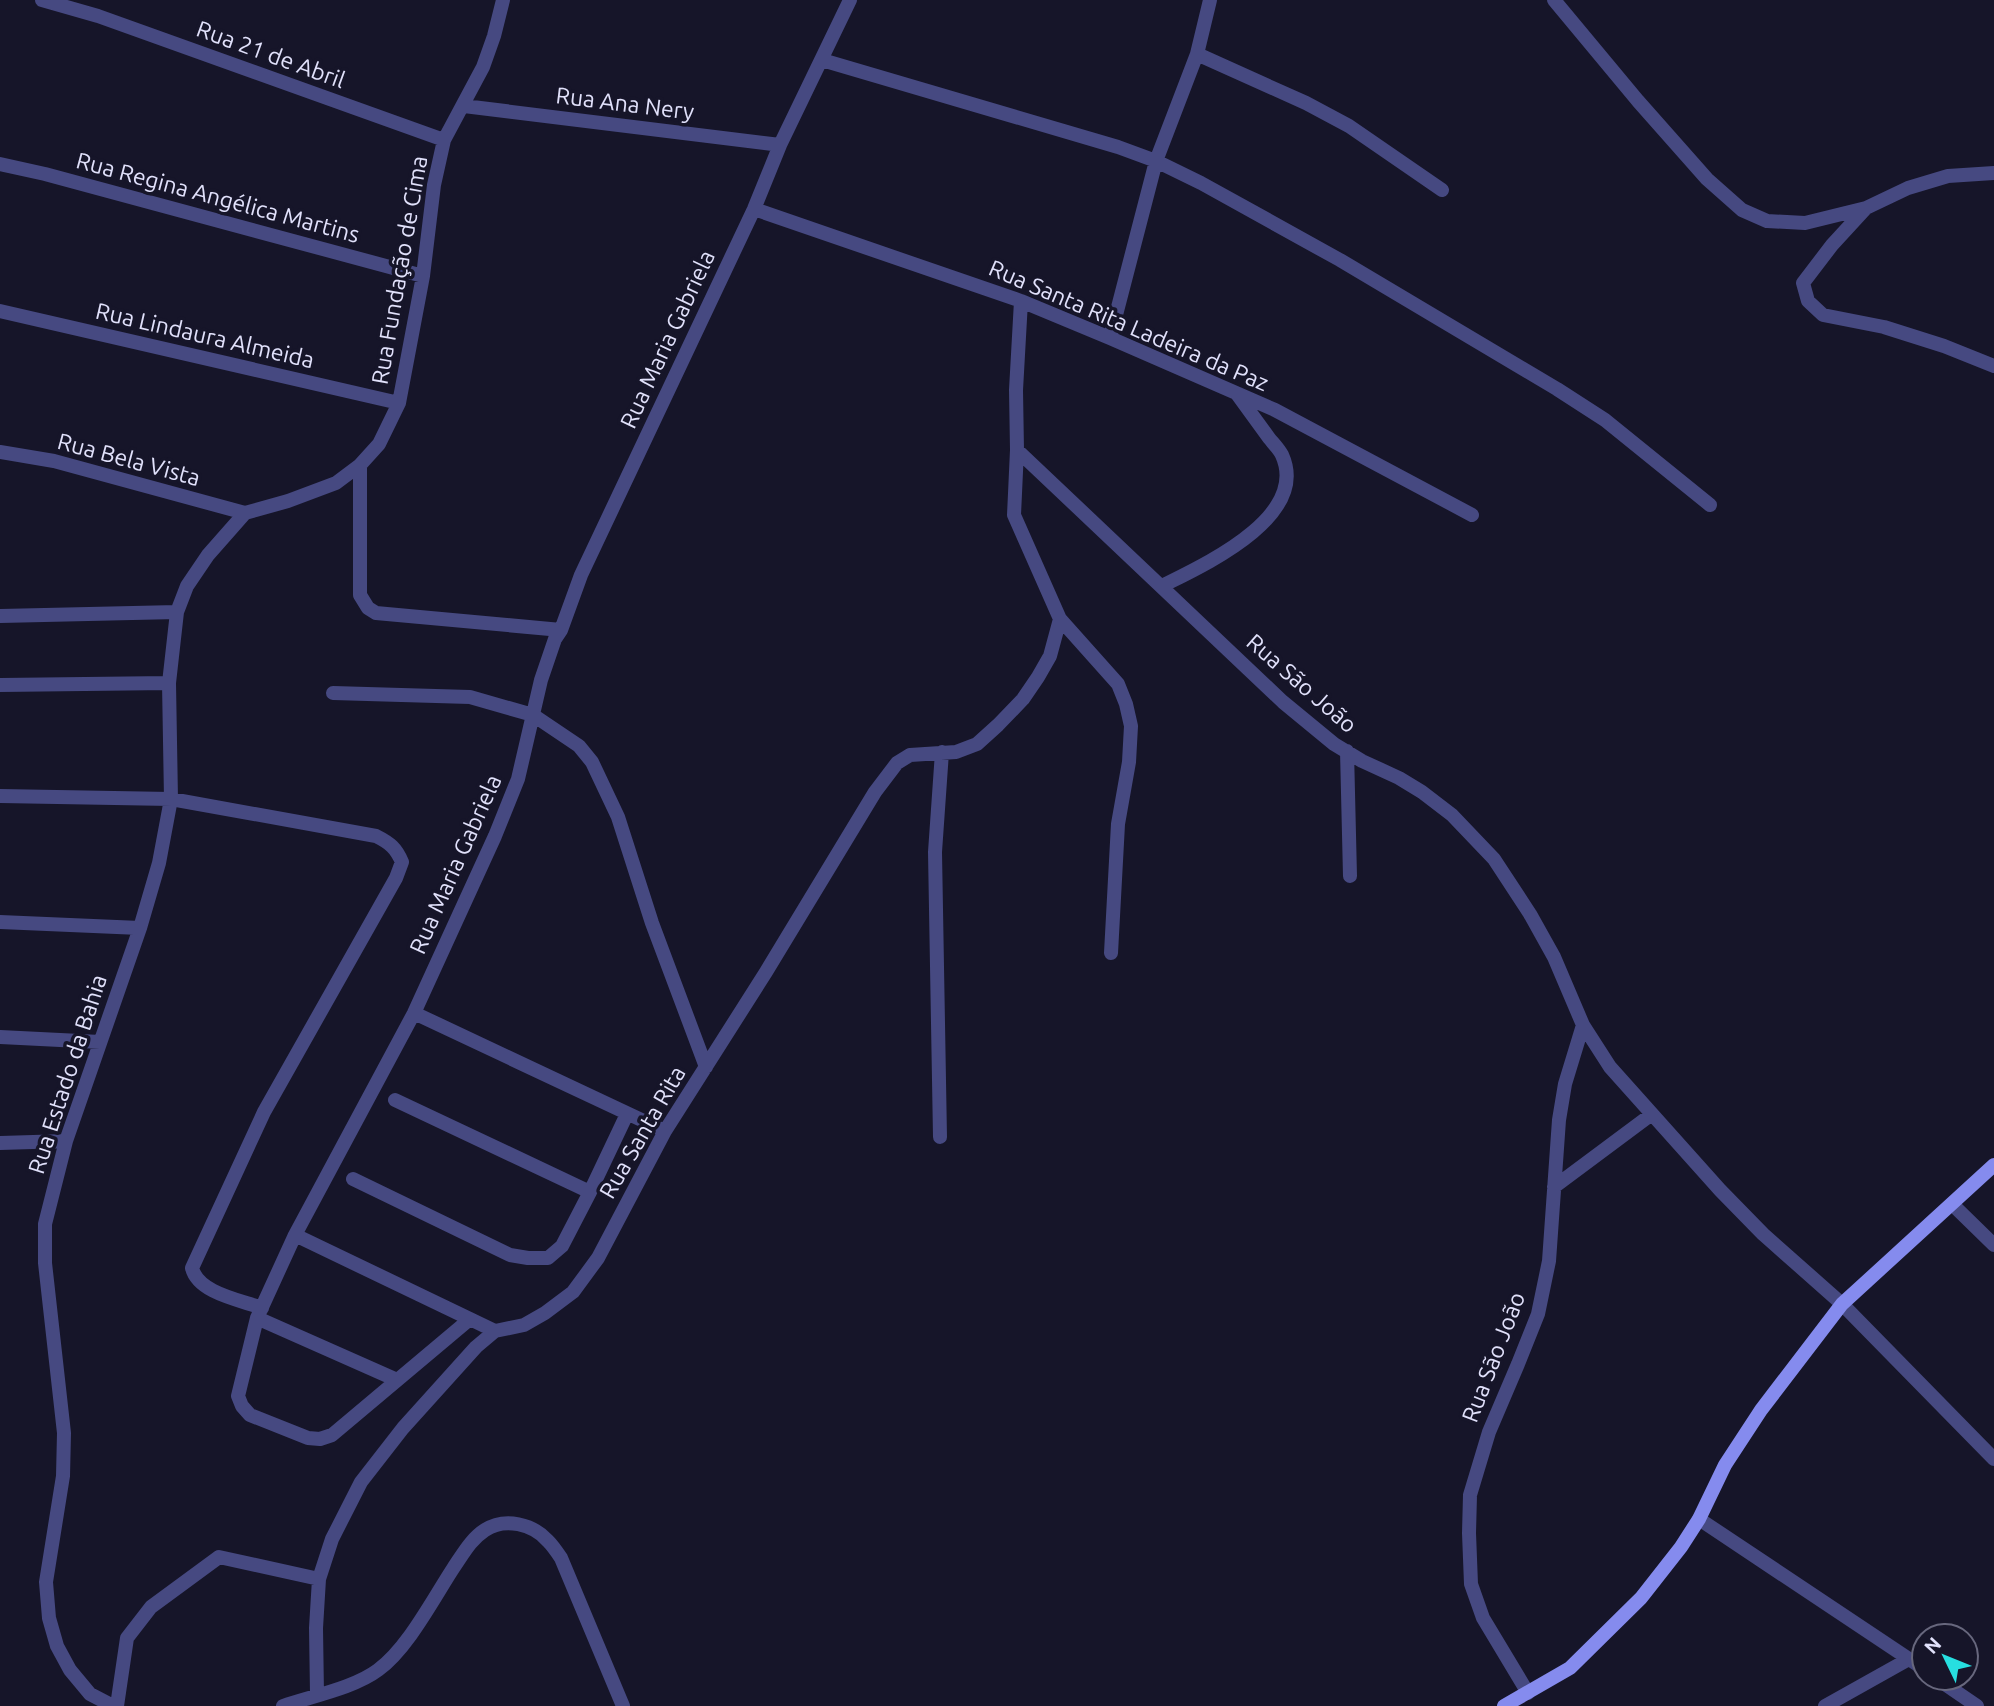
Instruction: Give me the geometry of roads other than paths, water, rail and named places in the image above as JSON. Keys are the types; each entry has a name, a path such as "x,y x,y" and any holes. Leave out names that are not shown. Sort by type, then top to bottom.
{"street":[{"name":"Rua 21 de Abril","path":"42,0 98,16 444,139"},
{"name":"Rua Fundação de Cima","path":"245,513 336,483 360,465 379,444 399,403 423,276 434,185 444,139 464,106 487,57 503,0"},
{"name":"Rua Maria Gabriela","path":"470,1319 332,1435 320,1439 308,1438 250,1415 237,1396 260,1313 295,1235 414,1013 495,836 518,779 541,680 581,575 850,0"},
{"path":"1110,338 1156,161 1197,54 1210,0"},
{"path":"1554,0 1707,179 1742,210 1767,221 1805,223 1866,208 1908,188 1948,176 1994,173"},
{"path":"1197,54 1307,103 1349,126 1442,190"},
{"path":"822,60 1118,147 1156,161 1201,183 1340,260 1605,419 1710,505"},
{"name":"Rua Ana Nery","path":"464,106 780,145"},
{"name":"Rua Regina Angélica Martins","path":"0,164 423,276"},
{"path":"1866,208 1832,245 1803,283 1808,301 1823,315 1884,327 1944,346 1994,366"},
{"name":"Rua Santa Rita Ladeira da Paz","path":"754,209 1021,301 1110,338 1275,410 1472,515"},
{"path":"1021,301 1014,515 1060,619 1118,684 1131,726 1129,762 1118,824 1111,953"},
{"name":"Rua Lindaura Almeida","path":"0,311 399,403"},
{"path":"1162,586 1221,556 1258,529 1279,501 1288,478 1282,455 1235,392"},
{"name":"Rua São João","path":"1017,450 1283,702 1334,744 1399,778 1452,815 1494,859 1530,914 1553,957 1583,1025 1610,1067 1763,1234 1842,1304 1994,1459"},
{"name":"Rua Bela Vista","path":"0,452 54,461 245,513"},
{"path":"360,465 360,595 368,608 376,612 561,631"},
{"name":"Rua Estado da Bahia","path":"115,1706 90,1694 70,1670 57,1646 49,1618 46,1582 63,1476 64,1433 45,1263 45,1224 66,1141 140,928 159,863 171,799 169,683 177,612 187,586 201,565 245,513"},
{"path":"0,616 177,612"},
{"name":"Rua Santa Rita","path":"317,1694 316,1628 319,1579 332,1539 361,1482 412,1418 476,1347 495,1331 524,1325 573,1292 598,1258 666,1131 875,792 897,763 911,755 956,752 977,744 1023,699 1050,656 1060,619"},
{"path":"0,685 169,683"},
{"path":"332,693 470,697 533,715 579,746 592,762 618,817 652,923 706,1068"},
{"path":"1346,751 1350,876"},
{"path":"940,1136 935,852 942,752"},
{"path":"0,796 171,799 376,836 390,842 397,850 401,862 396,878 264,1112 192,1268 205,1287 397,1380"},
{"path":"0,922 140,928"},
{"path":"414,1013 666,1131"},
{"name":"Rua São João","path":"1528,1693 1483,1618 1471,1584 1470,1495 1489,1432 1538,1314 1549,1261 1559,1119 1565,1084 1583,1025"},
{"path":"0,1037 100,1042"},
{"path":"395,1100 590,1192"},
{"path":"352,1179 510,1255 548,1258 562,1246 627,1114"},
{"path":"1554,1188 1652,1115"},
{"path":"0,1143 66,1141"},
{"path":"1504,1706 1570,1668 1649,1588 1681,1547 1699,1518 1725,1465 1761,1409 1842,1304 1952,1204 1987,1177 1994,1165"},
{"path":"1952,1204 1994,1245"},
{"path":"295,1235 495,1331"},
{"path":"1699,1518 1909,1659 1825,1706"},
{"path":"283,1706 352,1684 378,1670 402,1647 469,1545 485,1530 500,1524 520,1523 547,1539 561,1558 624,1706"},
{"path":"115,1706 127,1638 151,1607 219,1557 319,1579"},
{"path":"1957,1692 1977,1706"}]}
